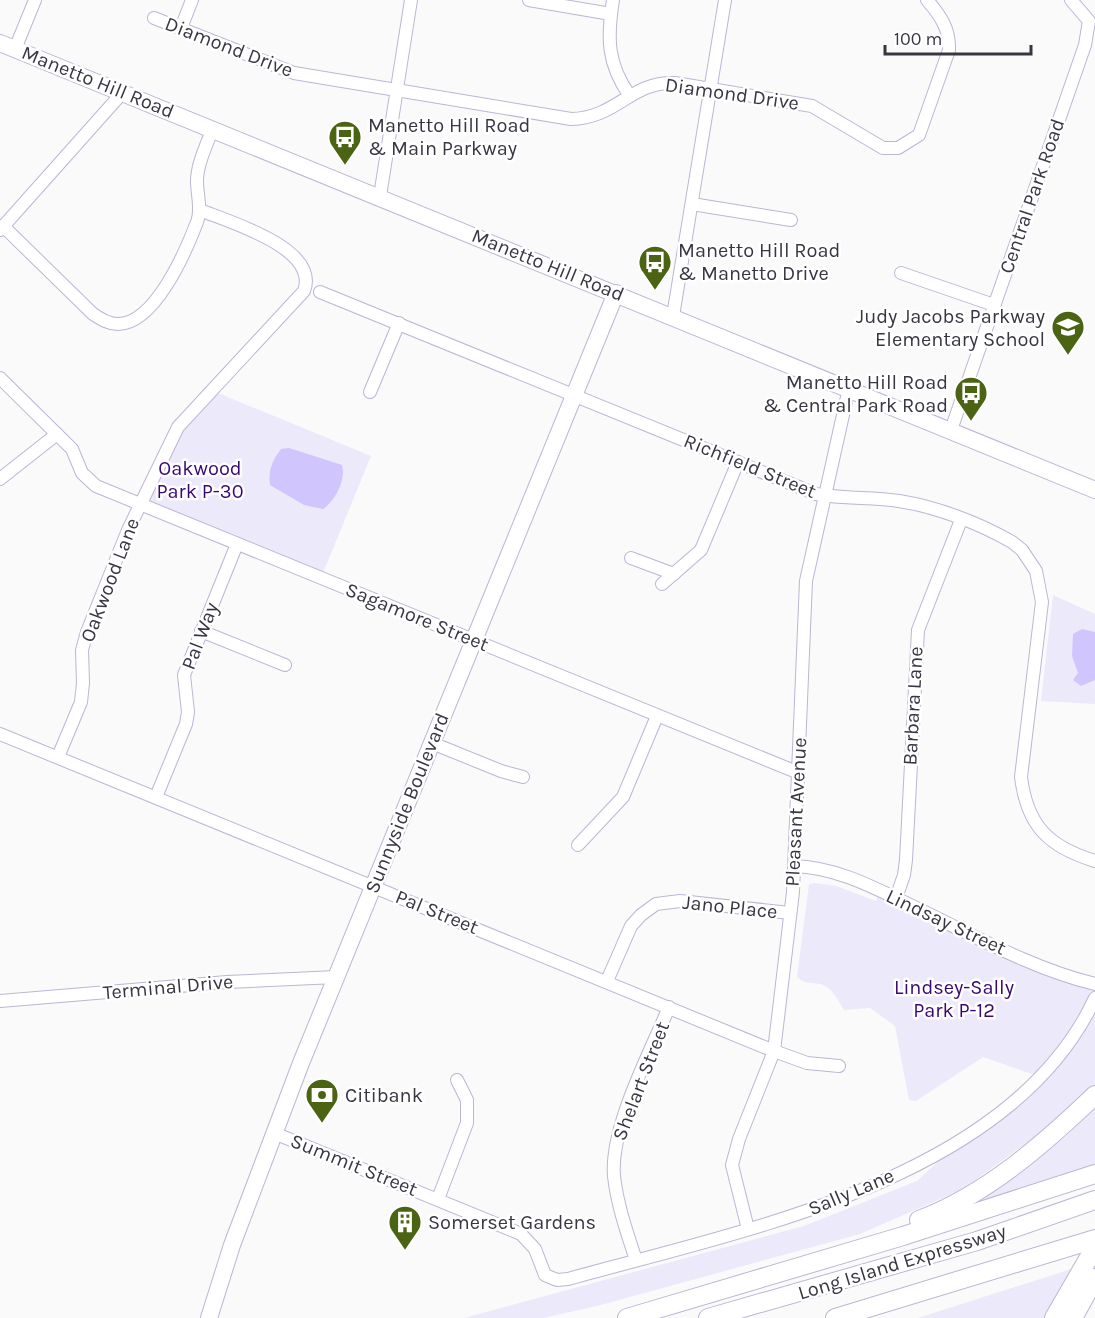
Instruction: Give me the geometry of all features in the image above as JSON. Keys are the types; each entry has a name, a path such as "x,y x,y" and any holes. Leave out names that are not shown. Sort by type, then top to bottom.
{"highway":[{"path":"804,1263 925,1218 962,1200 1030,1152 1095,1095"},
{"path":"627,1318 804,1263 903,1236 1092,1175"},
{"name":"Long Island Expressway","path":"708,1318 977,1241 1095,1200"},
{"name":"Long Island Expressway","path":"834,1318 1095,1239"},
{"path":"1054,1318 1095,1247"},
{"path":"1073,1318 1095,1278"}],"main road":[{"name":"Manetto Hill Road","path":"7,46 380,196 1095,490"},
{"name":"Sunnyside Boulevard","path":"209,1318 232,1245 274,1133 616,293"}],"street":[{"path":"7,46 35,0"},
{"path":"181,28 192,0"},
{"path":"380,196 411,0"},
{"path":"529,0 611,14"},
{"path":"613,0 608,27 611,62 630,96"},
{"path":"673,316 725,0"},
{"name":"Diamond Drive","path":"154,18 294,73 571,118 599,115 643,87 658,82 812,106 884,148 908,144 919,135 949,50 949,38 944,21 927,0"},
{"name":"Central Park Road","path":"951,430 1085,45 1092,18 1071,0"},
{"path":"123,92 2,228 93,314 106,322 120,324 143,313 166,288 197,222 200,210 197,180 213,128"},
{"path":"692,204 792,220"},
{"name":"Oakwood Lane","path":"58,757 81,702 82,650 87,632 140,504 178,428 304,291 307,278 293,255 282,246 256,232 200,210"},
{"path":"901,273 994,305"},
{"name":"Richfield Street","path":"320,292 827,496 898,501 934,509 1012,542 1022,550 1036,571 1042,602 1021,777 1024,799 1030,816 1047,837 1065,850 1095,861"},
{"path":"370,392 399,324"},
{"name":"Sagamore Street","path":"0,378 72,449 82,473 89,481 237,544 799,773"},
{"name":"Pleasant Avenue","path":"748,1229 733,1176 734,1154 774,1051 794,866 806,581 827,496 849,388"},
{"path":"0,479 57,434"},
{"path":"662,584 701,550 738,462"},
{"name":"Barbara Lane","path":"896,898 906,860 918,630 961,520"},
{"name":"Pal Way","path":"156,798 186,724 188,712 184,675 237,544"},
{"path":"631,558 674,574"},
{"path":"201,631 285,665"},
{"path":"578,845 623,797 657,716"},
{"name":"Pal Street","path":"0,734 774,1051 807,1063 839,1066"},
{"path":"432,743 501,771 523,777"},
{"name":"Lindsay Street","path":"794,866 834,872 896,898 1051,971 1095,984"},
{"name":"Jano Place","path":"607,981 631,926 640,915 656,904 680,900 790,913"},
{"name":"Terminal Drive","path":"0,1001 237,981 336,977"},
{"name":"Sally Lane","path":"545,1275 557,1280 568,1279 827,1206 862,1191 945,1148 1016,1101 1050,1068 1074,1037 1095,998"},
{"name":"Shelart Street","path":"636,1260 617,1194 614,1154 622,1123 669,1007"},
{"path":"438,1199 467,1123 467,1100 457,1080"},
{"name":"Summit Street","path":"274,1133 521,1234 535,1249 545,1275"}],"green space":[{"name":"Oakwood Park P-30","path":"218,393 371,456 323,573 145,502 180,429"},
{"path":"1053,595 1095,614 1095,704 1041,701"},
{"name":"Lindsey-Sally Park P-12","path":"809,884 836,886 876,901 880,891 1095,985 1095,1086 1051,1125 963,1189 860,1234 597,1306 543,1318 464,1318 804,1226 917,1181 979,1124 1040,1077 983,1057 916,1101 909,1100 895,1026 870,1008 844,1010 828,988 820,984 805,982 797,977"},
{"path":"1095,1108 1095,1165 988,1200 985,1197 1065,1137"},
{"path":"1079,1266 1048,1318 918,1318 1059,1273"}],"shaded area":[{"path":"289,448 342,465 343,477 339,489 323,509 304,505 270,485 270,470 273,462 281,449"},
{"path":"1082,629 1095,632 1095,680 1081,686 1073,680 1078,673 1072,656 1073,634"}],"place":[{"name":"Manetto Hill Road & Main Parkway","path":"345,166"},
{"name":"Manetto Hill Road & Manetto Drive","path":"655,291"},
{"name":"Judy Jacobs Parkway Elementary School","path":"1068,356"},
{"name":"Manetto Hill Road & Central Park Road","path":"971,422"},
{"name":"Citibank","path":"322,1124"},
{"name":"Somerset Gardens","path":"405,1251"}]}
